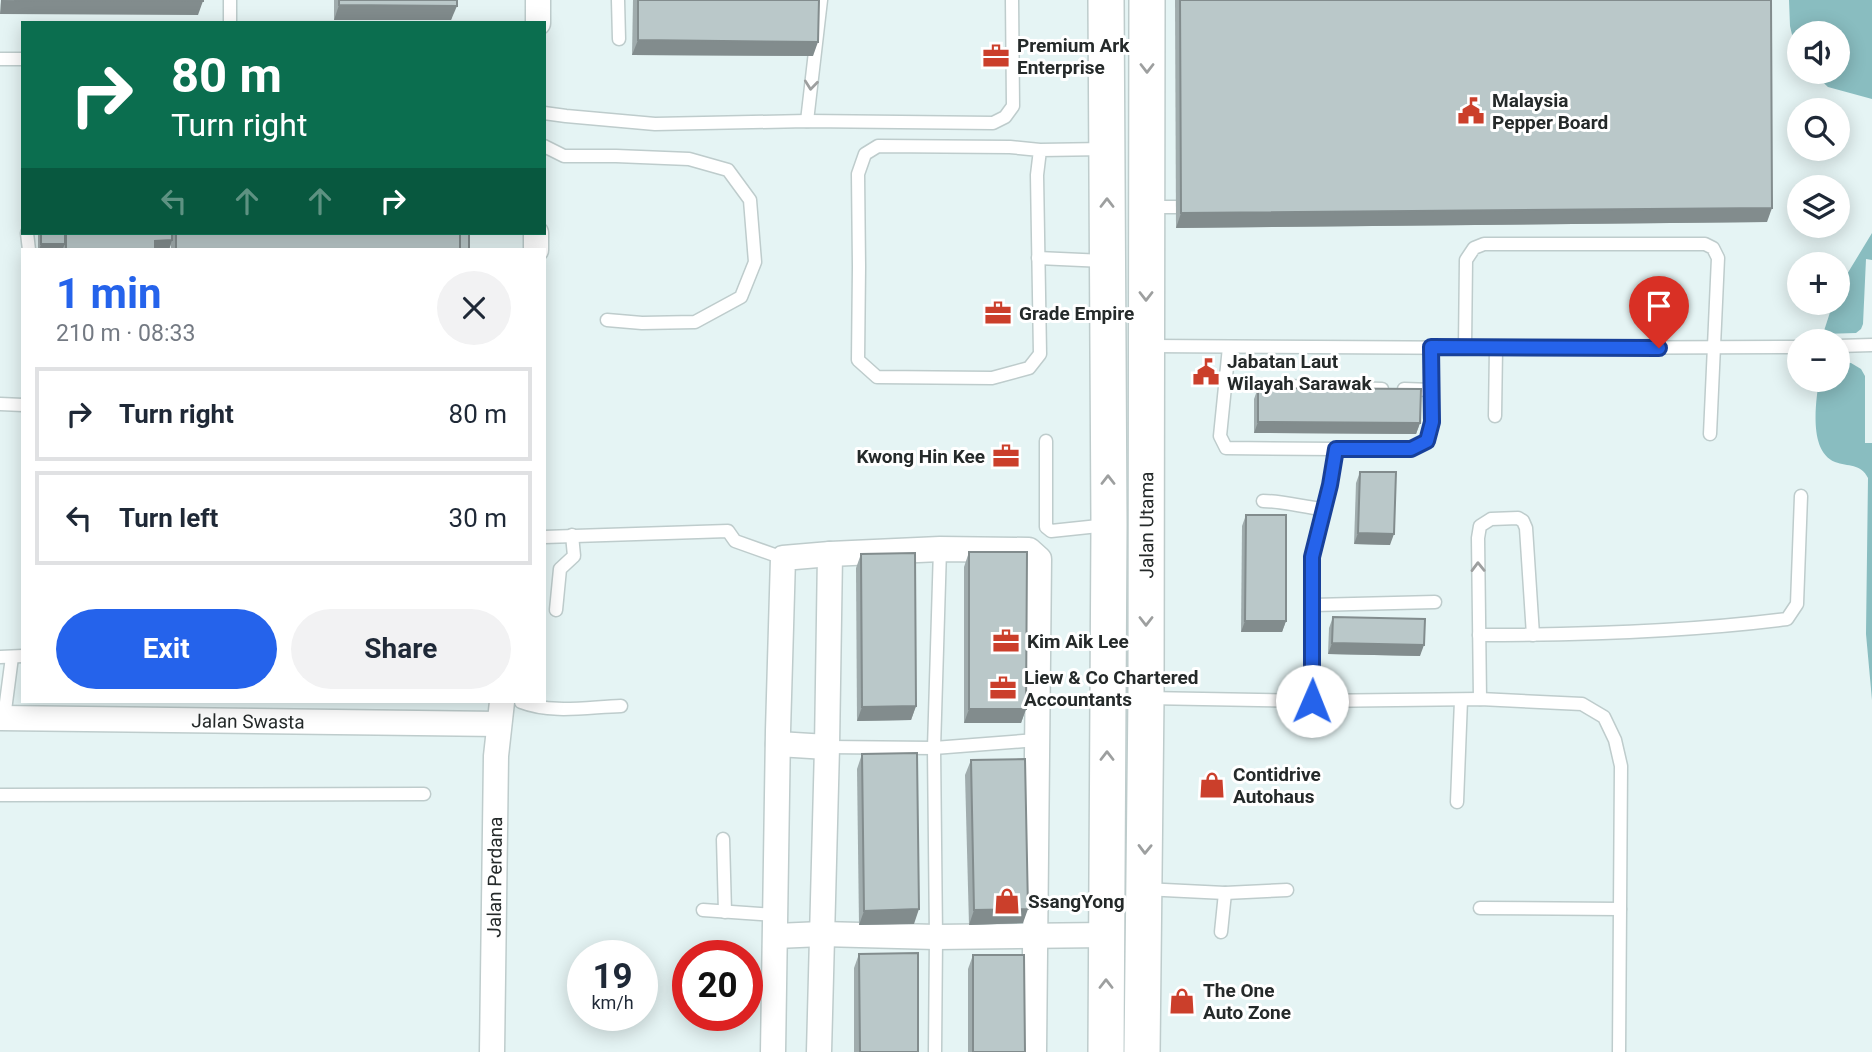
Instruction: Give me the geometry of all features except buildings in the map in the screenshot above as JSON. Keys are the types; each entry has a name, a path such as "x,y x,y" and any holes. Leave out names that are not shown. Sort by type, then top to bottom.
{"main road":[{"name":"Jalan Utama","path":"1106,0 1106,1052"},
{"name":"Jalan Utama","path":"1142,1052 1146,698 1147,0"}],"street":[{"path":"538,0 538,21"},
{"path":"773,1052 783,558 940,549 1029,550 1039,559 1034,1052"},
{"path":"819,1052 830,554"},
{"name":"Jalan Swasta","path":"2,718 500,713"},
{"name":"Jalan Perdana","path":"492,1052 496,756 500,713"},
{"path":"778,744 827,747"},
{"path":"776,925 822,934 936,937 1107,935"}],"lane":[{"path":"230,0 230,21"},
{"path":"618,0 619,39"},
{"path":"807,121 821,0"},
{"path":"546,113 655,124 807,121 993,123 1005,117 1013,106 1013,0"},
{"path":"0,59 21,59"},
{"path":"1040,150 1037,175 1040,354 1029,368 992,378 877,377 858,360 858,174 865,154 878,146 1107,149"},
{"path":"546,147 564,156 689,159 728,170 750,200 755,261 741,297 695,322 642,323 607,320"},
{"path":"1146,207 1202,208"},
{"path":"1465,347 1466,260 1474,248 1484,244 1705,244 1713,248 1718,258 1710,434"},
{"path":"1038,258 1107,261"},
{"path":"1850,346 1872,345"},
{"path":"1146,346 1787,347"},
{"path":"1229,347 1220,436 1226,448 1233,449 1411,449 1427,441 1432,422 1431,347"},
{"path":"1495,416 1496,348"},
{"path":"1225,384 1432,390"},
{"path":"0,404 21,405"},
{"path":"1046,441 1048,530 1108,525"},
{"path":"1312,701 1312,557 1336,449"},
{"path":"1479,635 1726,626 1787,619 1797,604 1801,496"},
{"path":"1263,501 1323,509"},
{"path":"1480,699 1478,538 1480,526 1491,519 1518,518 1526,528 1533,635"},
{"path":"546,537 728,531 736,541 783,558"},
{"path":"556,610 560,569 574,556 572,535"},
{"path":"935,1052 934,748 940,549"},
{"path":"1313,605 1435,602"},
{"path":"2,718 11,657"},
{"path":"1146,698 1312,701 1480,699 1582,704 1604,717 1615,740 1620,766 1619,1052"},
{"path":"1457,802 1461,700"},
{"path":"524,703 556,709 621,706"},
{"path":"827,747 934,748 1037,740"},
{"path":"0,795 424,794"},
{"path":"723,839 725,912"},
{"path":"1144,889 1225,894 1287,890"},
{"path":"1221,932 1225,894"},
{"path":"1480,908 1620,909"},
{"path":"702,910 725,912 776,925"}],"water":[{"path":"1789,0 1872,0 1872,99 1825,84 1850,84 1850,21 1790,21"},
{"path":"1872,233 1872,700 1866,634 1868,478 1862,470 1835,462 1826,456 1817,437 1816,425 1818,392 1850,392 1850,329 1825,329 1829,315 1850,315 1850,269"}],"pier":[{"path":"1866,259 1872,260 1872,443 1865,443 1865,376 1861,369 1850,363 1850,333 1856,333 1863,324"}],"place":[{"name":"Premium Ark Enterprise","path":"996,56"},
{"name":"Malaysia Pepper Board","path":"1471,111"},
{"name":"Grade Empire","path":"998,313"},
{"name":"Jabatan Laut Wilayah Sarawak","path":"1206,372"},
{"name":"Kwong Hin Kee","path":"1006,456"},
{"name":"Kim Aik Lee","path":"1006,641"},
{"name":"Liew & Co Chartered Accountants","path":"1003,688"},
{"name":"Contidrive Autohaus","path":"1212,785"},
{"name":"SsangYong","path":"1007,901"},
{"name":"The One Auto Zone","path":"1182,1001"}],"route":[{"path":"1312,701 1312,557 1336,449 1411,449 1427,441 1432,422 1431,347 1659,348"}]}
